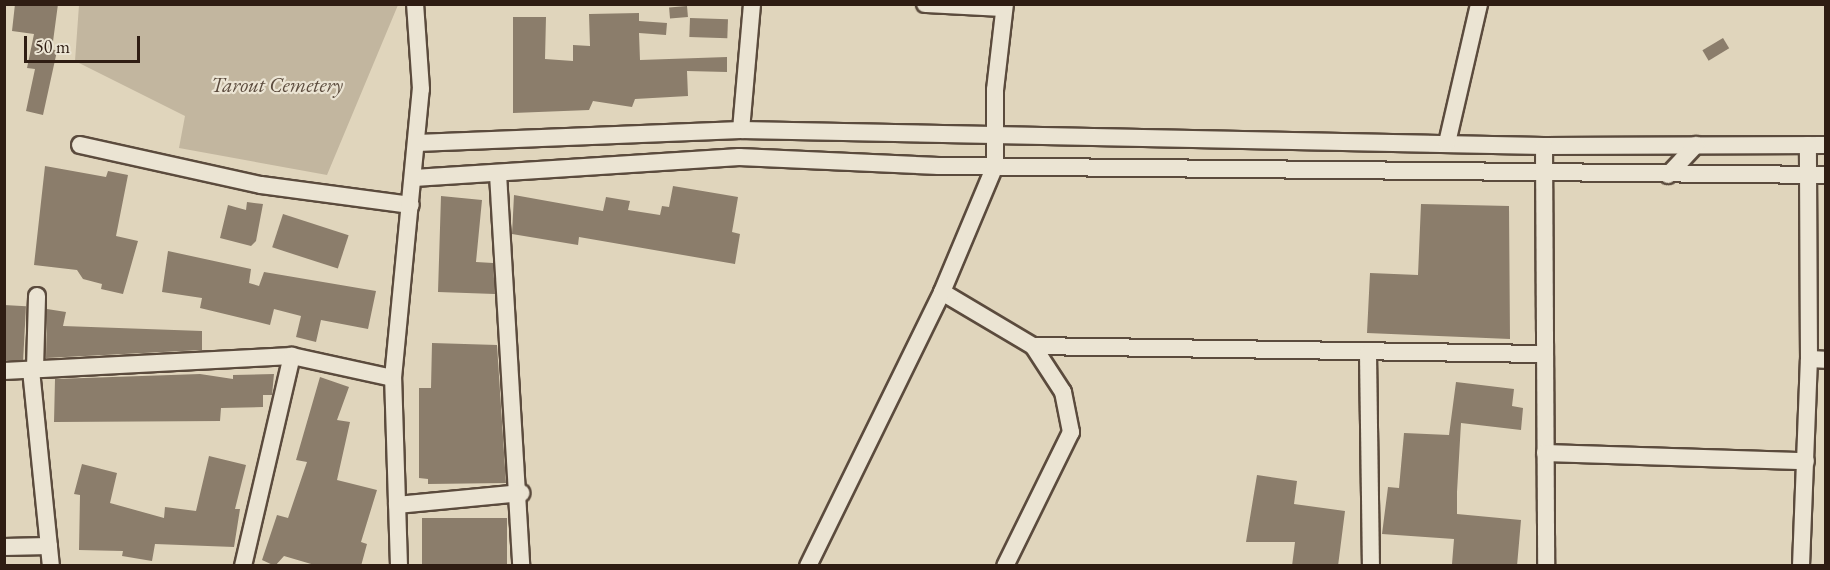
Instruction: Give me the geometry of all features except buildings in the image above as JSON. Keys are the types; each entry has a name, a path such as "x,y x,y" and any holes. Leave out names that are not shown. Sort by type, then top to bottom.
{"street":[{"path":"399,566 393,378 421,89 415,4"},
{"path":"741,130 752,4"},
{"path":"807,566 942,292 995,166 993,134 1005,6 925,4"},
{"path":"1447,143 1479,4"},
{"path":"417,143 741,130 1544,146 1826,145"},
{"path":"80,145 261,184 411,205"},
{"path":"1668,175 1696,145"},
{"path":"1801,566 1806,461 1817,360 1817,175 1808,145"},
{"path":"1544,146 1546,566"},
{"path":"414,178 739,157 995,166 1817,175"},
{"path":"498,174 521,493 521,566"},
{"path":"942,292 1033,346 1063,392 1071,432 1005,566"},
{"path":"37,296 33,369 51,566"},
{"path":"1033,346 1368,354 1545,354"},
{"path":"1368,354 1371,566"},
{"path":"4,371 292,356 393,378"},
{"path":"243,566 292,356"},
{"path":"1545,453 1806,461"},
{"path":"397,505 521,493"},
{"path":"4,547 49,546"}],"green space":[{"name":"Tarout Cemetery","path":"79,4 398,5 327,175 179,148 185,116 75,61"}]}
